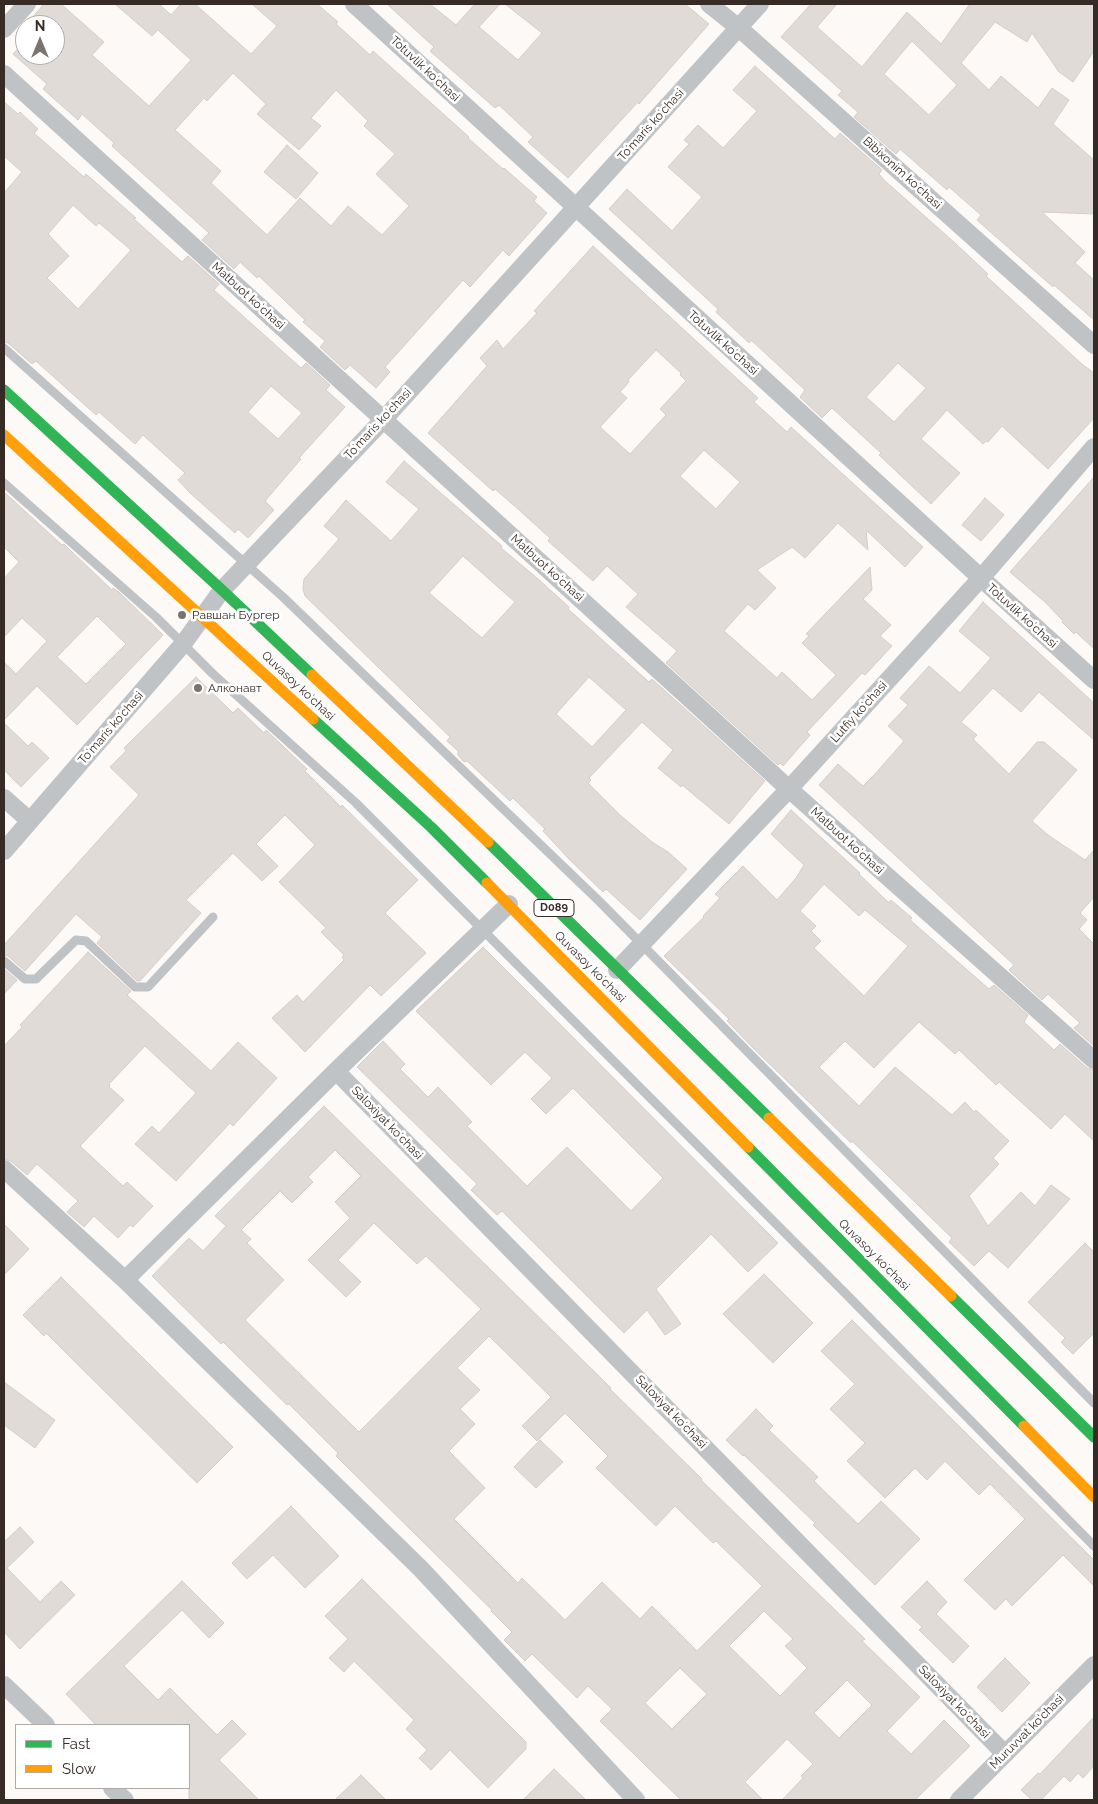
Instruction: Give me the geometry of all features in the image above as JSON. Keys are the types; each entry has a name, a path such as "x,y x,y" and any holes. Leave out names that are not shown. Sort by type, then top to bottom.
{"main road":[{"name":"Quvasoy koʻchasi","path":"4,390 222,590 512,866 1094,1437"},
{"name":"Quvasoy koʻchasi","path":"4,435 431,827 1094,1497"}],"street":[{"path":"4,29 27,4"},
{"name":"Totuvlik koʻchasi","path":"354,4 1094,680"},
{"name":"Bibixonim koʻchasi","path":"709,4 739,28 1094,345"},
{"name":"Toʻmaris koʻchasi","path":"4,851 183,644 222,590 384,419 760,4"},
{"name":"Matbuot koʻchasi","path":"4,74 788,789 1094,1060"},
{"name":"Lutfiy koʻchasi","path":"617,970 788,789 981,578 1094,447"},
{"path":"4,798 30,821"},
{"path":"125,1280 336,1071 509,904"},
{"name":"Saloxiyat koʻchasi","path":"336,1071 1005,1754"},
{"path":"4,1169 125,1280 421,1569 636,1800"},
{"name":"Muruvvat ko'chasi","path":"959,1800 1094,1665"},
{"path":"4,1685 45,1724"},
{"path":"113,1789 125,1800"}],"lane":[{"path":"4,348 283,597 599,901 1094,1403"},
{"path":"4,483 157,618 213,674 356,803 844,1292 1094,1546"},
{"path":"4,961 25,979 36,979 76,940 86,942 135,987 148,987 213,917"}],"building":[{"path":"44,4 61,4 104,42 92,55 149,106 191,60 158,30 152,36 115,4 159,4 171,15 181,4 195,4 251,54 277,26 252,4 317,4 338,22 336,24 370,55 373,51 468,138 537,197 534,201 547,213 509,256 503,250 470,287 463,280 385,367 390,372 376,388 350,365 345,370 320,347 325,341 303,322 305,320 259,276 257,278 240,262 234,269 202,240 209,233 112,146 114,143 82,114 78,120 43,89 47,84 25,65 65,65 65,15 35,15","holes":["233,73 266,104 257,114 299,150 321,126 311,118 336,90 368,121 364,126 395,154 376,174 409,206 382,235 348,206 331,226 300,198 267,235 211,183 221,171 175,130 204,98 207,101"]},
{"path":"387,4 430,4 456,25 475,4 500,4 479,27 518,60 542,33 505,4 685,4 709,24 639,104 638,102 568,178 528,142 533,137 499,105 495,108 430,51 434,47"},
{"path":"811,4 837,4 817,27 862,67 907,12 941,44 969,5 967,4 1094,4 1094,51 1073,82 1059,72 1032,33 1027,42 995,22 961,63 989,90 1001,76 1038,108 1052,88 1069,100 1053,124 1094,160 1094,214 1042,212 1085,252 1075,263 1094,280 1094,320 1054,285 1053,287 977,220 981,215 949,187 947,190 900,149 896,154 854,117 858,112 838,95 842,91 781,37","holes":["912,41 957,85 929,115 884,74"]},
{"path":"755,66 835,139 840,133 882,170 879,174 884,180 988,274 986,276 1094,373 1094,418 1048,469 1002,426 988,442 986,441 983,444 947,410 921,439 960,473 931,504 879,455 881,453 832,408 822,418 800,397 805,390 751,340 749,343 716,312 718,309 609,209 627,189 672,231 702,197 668,167 689,144 684,140 698,125 723,148 757,111 733,90","holes":["898,363 926,388 894,422 866,397"]},
{"path":"4,102 18,114 20,112 38,129 34,133 84,177 86,174 182,262 188,256 219,284 214,290 301,368 306,363 330,385 326,390 345,407 299,458 301,459 265,501 274,510 248,538 238,529 235,533 190,493 178,480 185,473 143,435 135,444 99,412 96,415 36,361 32,364 8,343 4,342 4,193 22,172 4,156","holes":["73,205 96,226 99,223 131,250 78,309 47,278 69,256 48,234","271,386 302,413 278,439 248,412"]},
{"path":"287,145 318,173 296,199 264,172"},
{"path":"593,246 758,398 754,402 787,432 791,427 923,547 905,567 866,530 868,550 838,523 805,558 792,547 757,570 776,588 755,610 748,604 724,631 777,678 782,672 812,700 836,675 802,643 809,636 806,634 870,567 872,590 863,599 891,625 880,636 892,646 865,675 862,673 807,732 810,735 783,766 780,763 778,765 666,663 677,651 626,607 638,594 607,566 593,581 548,541 550,538 518,509 495,489 493,491 428,433 487,366 480,358 497,340 503,349 537,313 534,311","holes":["656,350 681,373 680,375 686,381 660,409 666,415 630,454 600,427 627,398 620,392 629,382 628,380","704,450 740,482 716,509 680,476"]},
{"path":"404,461 502,546 501,548 537,578 569,607 568,609 649,682 652,679 765,781 729,824 682,785 681,787 658,768 673,750 642,722 589,778 591,780 588,783 620,815 687,869 640,920 606,889 603,892 569,859 543,831 545,829 513,798 510,801 467,761 464,762 458,755 458,751 447,741 450,737 305,596 303,589 304,579 339,539 324,526 346,500 391,541 419,509 386,482","holes":["463,556 515,602 482,638 429,593","589,677 626,710 592,747 556,714"]},
{"path":"1094,477 1094,649 1076,632 1074,634 1046,603 1010,572"},
{"path":"4,492 62,545 64,544 112,590 113,588 119,592 163,635 77,725 37,686 4,720 4,662 16,674 47,641 22,618 4,637 4,578 19,562 4,547","holes":["97,616 126,644 86,684 57,657"]},
{"path":"985,498 1004,515 981,541 962,525"},
{"path":"983,602 1094,703 1094,740 1039,692 1021,712 993,688 961,722 977,735 973,739 1009,774 1037,742 1044,742 1077,770 1032,821 1048,835 1085,860 1094,850 1094,897 1080,913 1087,920 1079,929 1094,944 1094,1046 1074,1028 1080,1023 1048,994 1042,1000 1009,970 1014,965 819,785 838,764 863,786 875,774 904,741 888,726 908,705 900,698 929,666 960,693 991,658 959,631"},
{"path":"196,677 233,713 238,708 264,733 266,730 307,769 305,771 341,807 342,805 418,880 385,913 426,953 381,996 370,985 305,1052 272,1018 297,995 303,1002 344,960 342,957 344,955 321,932 326,928 279,882 315,845 285,815 256,844 278,866 262,881 233,853 186,900 201,913 140,981 137,981 97,943 102,937 76,914 25,971 8,956 4,955 4,945 139,795 110,767 126,751 124,748"},
{"path":"4,723 28,746 32,742 49,758 21,787 4,770"},
{"path":"791,810 860,873 889,903 891,900 912,918 910,920 989,989 994,985 1028,1015 1024,1022 1054,1050 1060,1044 1087,1068 1094,1070 1094,1141 1065,1114 1051,1129 999,1082 996,1085 959,1050 955,1054 919,1022 874,1068 845,1041 819,1067 859,1106 895,1067 952,1115 965,1102 974,1112 976,1110 1009,1141 993,1158 999,1164 969,1196 988,1226 1021,1192 1035,1206 1051,1185 1070,1199 1008,1268 989,1251 974,1266 949,1242 952,1238 754,1049 727,1021 729,1019 664,956 704,917 720,898 715,894 743,866 777,900 796,878 804,865 771,834","holes":["824,884 859,916 865,910 908,946 864,996 814,948 821,941 811,931 816,926 800,911"]},
{"path":"483,947 778,1243 748,1272 711,1234 656,1289 681,1324 665,1335 647,1310 624,1333 502,1211 497,1215 471,1190 477,1184 357,1067 383,1041 405,1064 400,1069 428,1097 438,1087 472,1122 467,1126 527,1186 567,1147 631,1211 663,1178 573,1088 546,1114 531,1099 552,1078 525,1052 491,1085 416,1011"},
{"path":"88,952 131,991 127,995 211,1071 238,1042 277,1078 233,1126 230,1123 176,1181 135,1144 152,1126 159,1133 196,1093 145,1046 109,1084 109,1087 124,1100 80,1146 123,1186 127,1182 153,1206 133,1227 130,1225 118,1238 94,1216 84,1227 67,1212 78,1201 37,1164 27,1175 11,1161 4,1159 4,1046 22,1027 20,1025"},
{"path":"4,969 17,980 4,994"},
{"path":"324,1106 611,1388 701,1480 865,1639 862,1641 920,1697 887,1731 911,1754 944,1720 970,1746 915,1800 782,1800 803,1778 801,1776 813,1764 787,1739 745,1782 763,1800 681,1800 600,1721 612,1709 588,1686 577,1698 532,1654 525,1661 504,1640 512,1632 492,1610 336,1456 338,1453 289,1404 287,1405 223,1342 221,1344 152,1276 189,1238 203,1251 226,1226 215,1216","holes":["335,1150 361,1176 335,1202 350,1218 308,1260 346,1297 361,1282 338,1260 374,1223 417,1264 426,1256 481,1309 359,1432 245,1320 284,1280 247,1243 251,1239 241,1230 280,1191 292,1203 313,1182 308,1177","489,1336 551,1397 522,1426 537,1441 565,1413 608,1456 596,1468 656,1526 675,1506 713,1543 716,1541 762,1586 697,1651 652,1606 640,1619 602,1582 565,1620 522,1578 518,1583 454,1519 485,1488 449,1451 475,1424 460,1409 480,1390 457,1368","764,1611 793,1639 785,1646 807,1668 780,1696 729,1646","680,1668 707,1694 672,1729 645,1703","847,1680 872,1705 839,1738 814,1713"]},
{"path":"4,1224 29,1249 4,1275"},
{"path":"1085,1243 1094,1252 1094,1333 1073,1354 1061,1342 1065,1338 1028,1302"},
{"path":"764,1274 813,1323 773,1363 723,1314"},
{"path":"61,1277 233,1447 197,1483 46,1333 44,1336 23,1315"},
{"path":"852,1320 1094,1560 1094,1586 1063,1555 1012,1606 1006,1599 995,1610 964,1580 1025,1519 990,1484 979,1495 945,1461 927,1480 915,1468 885,1498 847,1461 865,1443 830,1409 855,1384 821,1351"},
{"path":"4,1382 55,1420 35,1448 4,1425"},
{"path":"756,1409 773,1426 769,1430 818,1477 814,1481 858,1524 881,1501 920,1539 875,1585 813,1525 815,1523 726,1440"},
{"path":"540,1440 563,1462 536,1488 514,1467"},
{"path":"291,1506 339,1556 305,1588 273,1555 247,1579 232,1563"},
{"path":"20,1527 34,1542 7,1568 40,1602 61,1581 75,1595 20,1649 4,1632 4,1542"},
{"path":"362,1579 526,1742 526,1749 488,1788 450,1750 431,1770 419,1758 427,1750 406,1729 414,1720 354,1661 344,1672 329,1658 348,1639 325,1616"},
{"path":"182,1581 224,1623 209,1638 182,1610 124,1666 158,1700 170,1688 217,1735 232,1720 246,1734 219,1760 259,1800 189,1800 190,1724 95,1724 66,1694"},
{"path":"927,1581 947,1602 936,1614 969,1646 953,1663 919,1630 922,1627 901,1607"},
{"path":"1005,1658 1030,1683 1002,1712 977,1687"},
{"path":"1094,1717 1094,1766 1083,1778 1078,1773 1070,1782 1064,1776 1041,1800 1032,1800 1021,1790 1038,1773 1040,1774"},
{"path":"554,1769 586,1800 523,1800"},
{"path":"361,1775 386,1800 335,1800"}],"traffic: fast":[{"path":"4,390 312,675"},
{"path":"313,719 431,827 487,883"},
{"path":"488,842 769,1118"},
{"path":"748,1147 1024,1426"},
{"path":"951,1296 1094,1437"}],"traffic: slow":[{"path":"4,435 313,719"},
{"path":"312,675 488,842"},
{"path":"487,883 748,1147"},
{"path":"769,1118 951,1296"},
{"path":"1024,1426 1094,1497"}],"place":[{"name":"Равшан Бургер","path":"182,615"},
{"name":"Алконавт","path":"198,688"}]}
